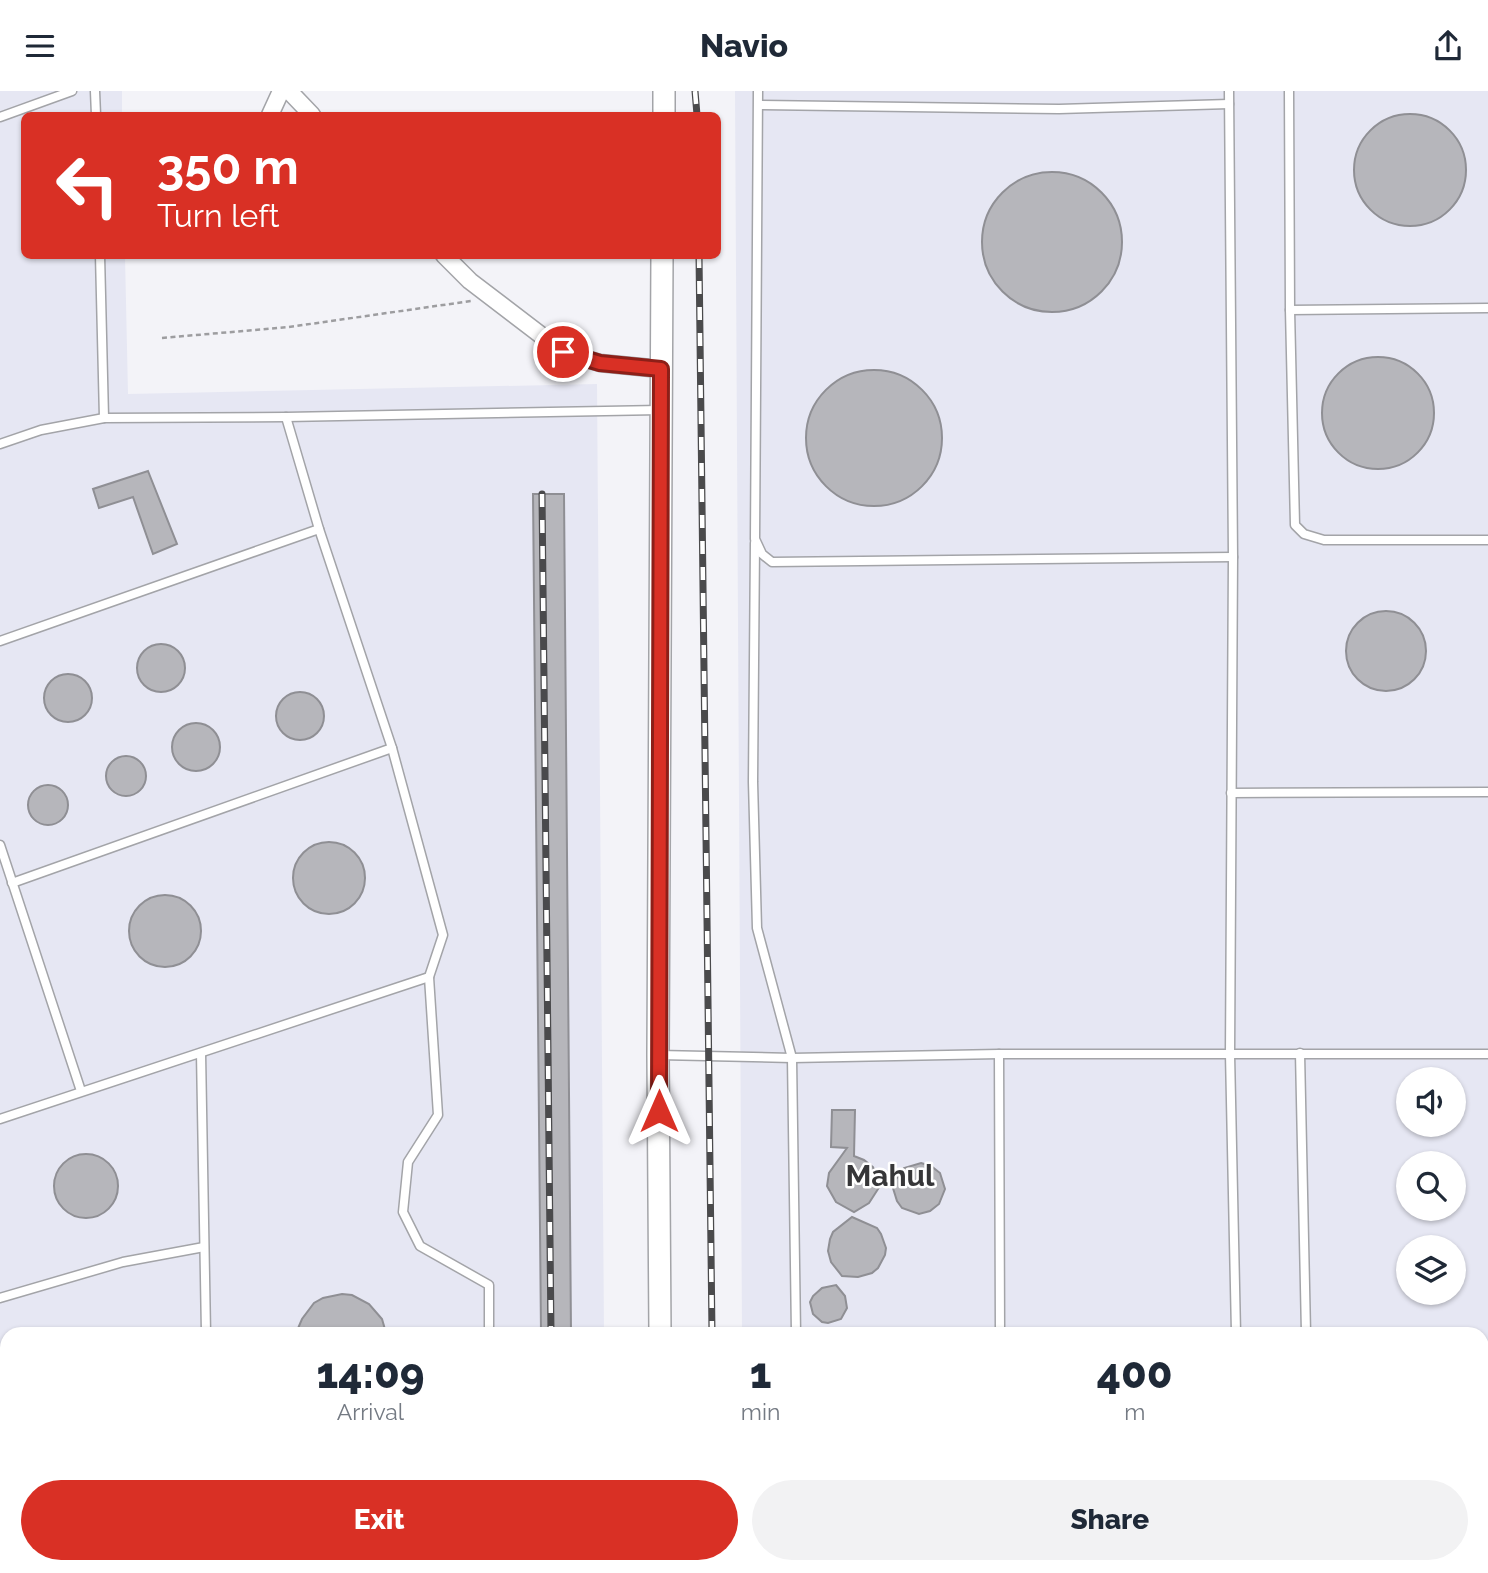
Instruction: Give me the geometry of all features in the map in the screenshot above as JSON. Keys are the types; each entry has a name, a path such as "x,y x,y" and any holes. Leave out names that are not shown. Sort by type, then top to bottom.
{"street":[{"path":"271,112 281,91"},
{"path":"289,91 309,112"},
{"path":"664,91 664,112"},
{"path":"448,259 470,282 563,352 600,363 661,369"},
{"path":"660,1327 658,1055 662,259"}],"lane":[{"path":"0,117 72,91"},
{"path":"95,91 96,112"},
{"path":"758,91 752,782 757,928 792,1058 796,1327"},
{"path":"1229,91 1233,557 1230,1053 1236,1327"},
{"path":"1289,91 1290,310 1296,525 1304,534 1324,540 1488,540"},
{"path":"759,105 1059,109 1229,104"},
{"path":"100,259 104,418"},
{"path":"1290,310 1488,308"},
{"path":"0,444 41,430 104,418 286,418 660,410"},
{"path":"286,418 319,529 392,748 443,935 429,977 438,1115 408,1162 403,1212 420,1246 489,1285 489,1327"},
{"path":"0,641 319,529"},
{"path":"755,538 762,554 772,562 1233,557"},
{"path":"12,883 392,748"},
{"path":"1231,793 1488,792"},
{"path":"0,845 81,1091"},
{"path":"0,1119 429,977"},
{"path":"201,1053 206,1327"},
{"path":"1300,1053 1306,1327"},
{"path":"658,1055 792,1058 999,1054 1488,1054"},
{"path":"999,1054 1000,1327"},
{"path":"0,1298 123,1262 204,1247"}],"path":[{"path":"162,338 289,327 491,298"}],"shaded area":[{"path":"0,91 122,91 122,112 21,112 21,259 125,259 128,394 597,384 604,1327 0,1327"},
{"path":"735,91 1488,91 1488,1327 742,1327"}],"building":[{"path":"1410,114 1431,118 1450,130 1462,149 1466,170 1462,191 1450,210 1431,222 1410,226 1389,222 1370,210 1358,191 1354,170 1358,149 1370,130 1389,118"},
{"path":"1052,172 1079,177 1102,192 1117,215 1122,242 1117,269 1102,292 1079,307 1052,312 1025,307 1002,292 987,269 982,242 987,215 1002,192 1025,177"},
{"path":"1378,357 1399,361 1418,373 1430,392 1434,413 1430,434 1418,453 1399,465 1378,469 1357,465 1338,453 1326,434 1322,413 1326,392 1338,373 1357,361"},
{"path":"874,370 900,375 922,390 937,412 942,438 937,464 922,486 900,501 874,506 848,501 826,486 811,464 806,438 811,412 826,390 848,375"},
{"path":"148,471 177,544 153,554 133,497 99,508 93,489"},
{"path":"533,494 564,494 571,1327 541,1327"},
{"path":"1378,611 1394,611 1415,622 1426,643 1426,659 1415,680 1394,691 1378,691 1364,685 1352,673 1346,659 1346,643 1352,629 1364,617"},
{"path":"161,644 178,651 185,668 178,685 161,692 144,685 137,668 144,651"},
{"path":"68,674 85,681 92,698 85,715 68,722 51,715 44,698 51,681"},
{"path":"300,692 317,699 324,716 317,733 300,740 283,733 276,716 283,699"},
{"path":"196,723 213,730 220,747 213,764 196,771 179,764 172,747 179,730"},
{"path":"126,756 140,762 146,776 140,790 126,796 112,790 106,776 112,762"},
{"path":"48,785 56,786 62,791 67,797 67,813 62,819 56,824 48,825 40,824 34,819 29,813 28,805 29,797 34,791 40,786"},
{"path":"336,842 355,852 363,864 363,892 355,904 343,912 322,914 303,904 295,892 293,871 303,852 315,844"},
{"path":"172,895 191,905 199,917 199,945 191,957 179,965 158,967 139,957 131,945 129,924 139,905 151,897"},
{"path":"832,1110 855,1110 854,1156 873,1167 880,1186 869,1203 854,1212 836,1202 827,1186 829,1173 847,1148 831,1147"},
{"path":"80,1154 92,1154 109,1163 116,1174 116,1198 109,1209 92,1218 80,1218 68,1213 59,1204 54,1192 54,1180 59,1168 68,1159"},
{"path":"921,1163 940,1173 945,1189 939,1204 930,1211 919,1214 902,1208 892,1185 904,1168"},
{"path":"852,1217 877,1228 886,1248 878,1268 858,1277 842,1276 831,1262 828,1251 833,1232"},
{"path":"836,1285 845,1296 847,1308 841,1319 822,1322 813,1314 810,1302 822,1288"},
{"path":"352,1295 369,1304 382,1319 384,1327 299,1327 314,1303 323,1298"}],"railway":[{"path":"695,91 697,112"},
{"path":"699,259 712,1327"},
{"path":"542,494 551,1327"}],"district":[{"name":"Mahul","path":"890,1175"}],"route":[{"path":"563,352 600,363 661,369 659,1111"}]}
